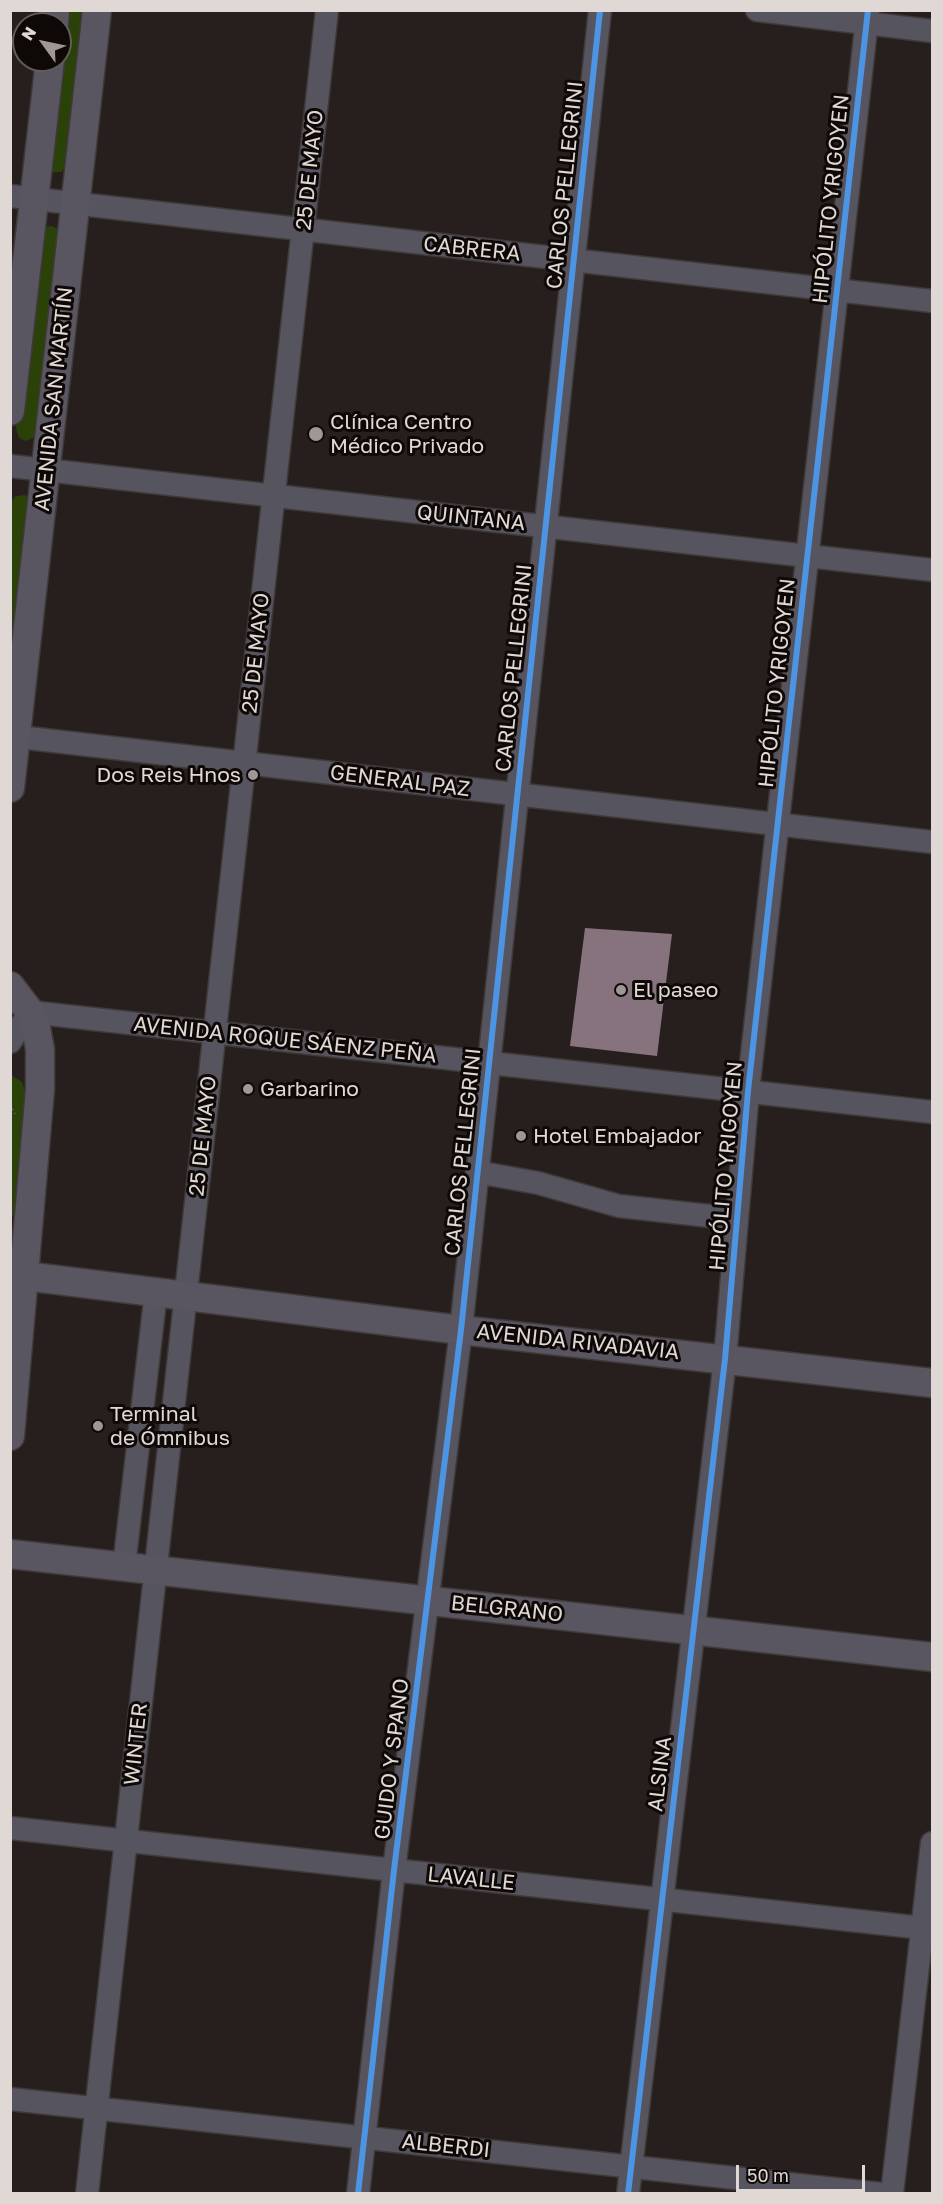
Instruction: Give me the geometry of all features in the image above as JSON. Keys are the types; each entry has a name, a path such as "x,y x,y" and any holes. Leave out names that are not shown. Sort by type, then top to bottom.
{"main road":[{"name":"AVENIDA SAN MARTÍN","path":"10,788 13,736 46,470 97,10"},
{"name":"AVENIDA SAN MARTÍN","path":"10,411 22,198 48,72"},
{"path":"10,986 30,1012 40,1048 40,1089 18,1273 10,1436"},
{"name":"AVENIDA RIVADAVIA","path":"18,1273 186,1296 933,1383"},
{"name":"BELGRANO","path":"10,1554 933,1657"}],"street":[{"name":"25 DE MAYO","path":"186,1296 327,10"},
{"name":"CARLOS PELLEGRINI","path":"461,1329 600,10"},
{"path":"757,10 867,17 933,30"},
{"name":"HIPÓLITO YRIGOYEN","path":"725,1359 748,1091 867,17"},
{"name":"CABRERA","path":"22,198 933,301"},
{"name":"QUINTANA","path":"10,466 933,570"},
{"name":"GENERAL PAZ","path":"13,736 933,842"},
{"path":"10,1042 30,1012"},
{"name":"AVENIDA ROQUE SÁENZ PEÑA","path":"30,1012 933,1112"},
{"path":"477,1172 538,1183 618,1206 737,1219"},
{"path":"124,1566 156,1292"},
{"name":"WINTER","path":"87,2193 186,1296"},
{"name":"GUIDO Y SPANO","path":"358,2193 394,1870 461,1329"},
{"name":"ALSINA","path":"628,2193 725,1359"},
{"name":"LAVALLE","path":"10,1828 928,1928"},
{"path":"892,2193 928,1928 933,1843"},
{"name":"ALBERDI","path":"10,2099 880,2193"}],"green space":[{"path":"86,11 68,166 61,172 53,172 46,168 58,72 72,72 72,12 62,12"},
{"path":"52,226 60,230 39,435 26,441 19,438 16,428 39,233 45,227"},
{"path":"25,495 31,500 11,708 11,501 16,496"},
{"path":"11,1075 22,1082 27,1097 19,1209 11,1218"}],"building":[{"name":"El paseo","path":"585,928 672,934 657,1056 570,1046"}],"cycle path":[{"path":"358,2194 394,1870 461,1330 600,10"},
{"path":"628,2194 725,1359 748,1091 868,10"}],"place":[{"name":"Clínica Centro Médico Privado","path":"316,434"},
{"name":"Dos Reis Hnos","path":"253,775"},
{"name":"El paseo","path":"621,990"},
{"name":"Garbarino","path":"248,1089"},
{"name":"Hotel Embajador","path":"521,1136"},
{"name":"Terminal de Ómnibus","path":"98,1426"}]}
